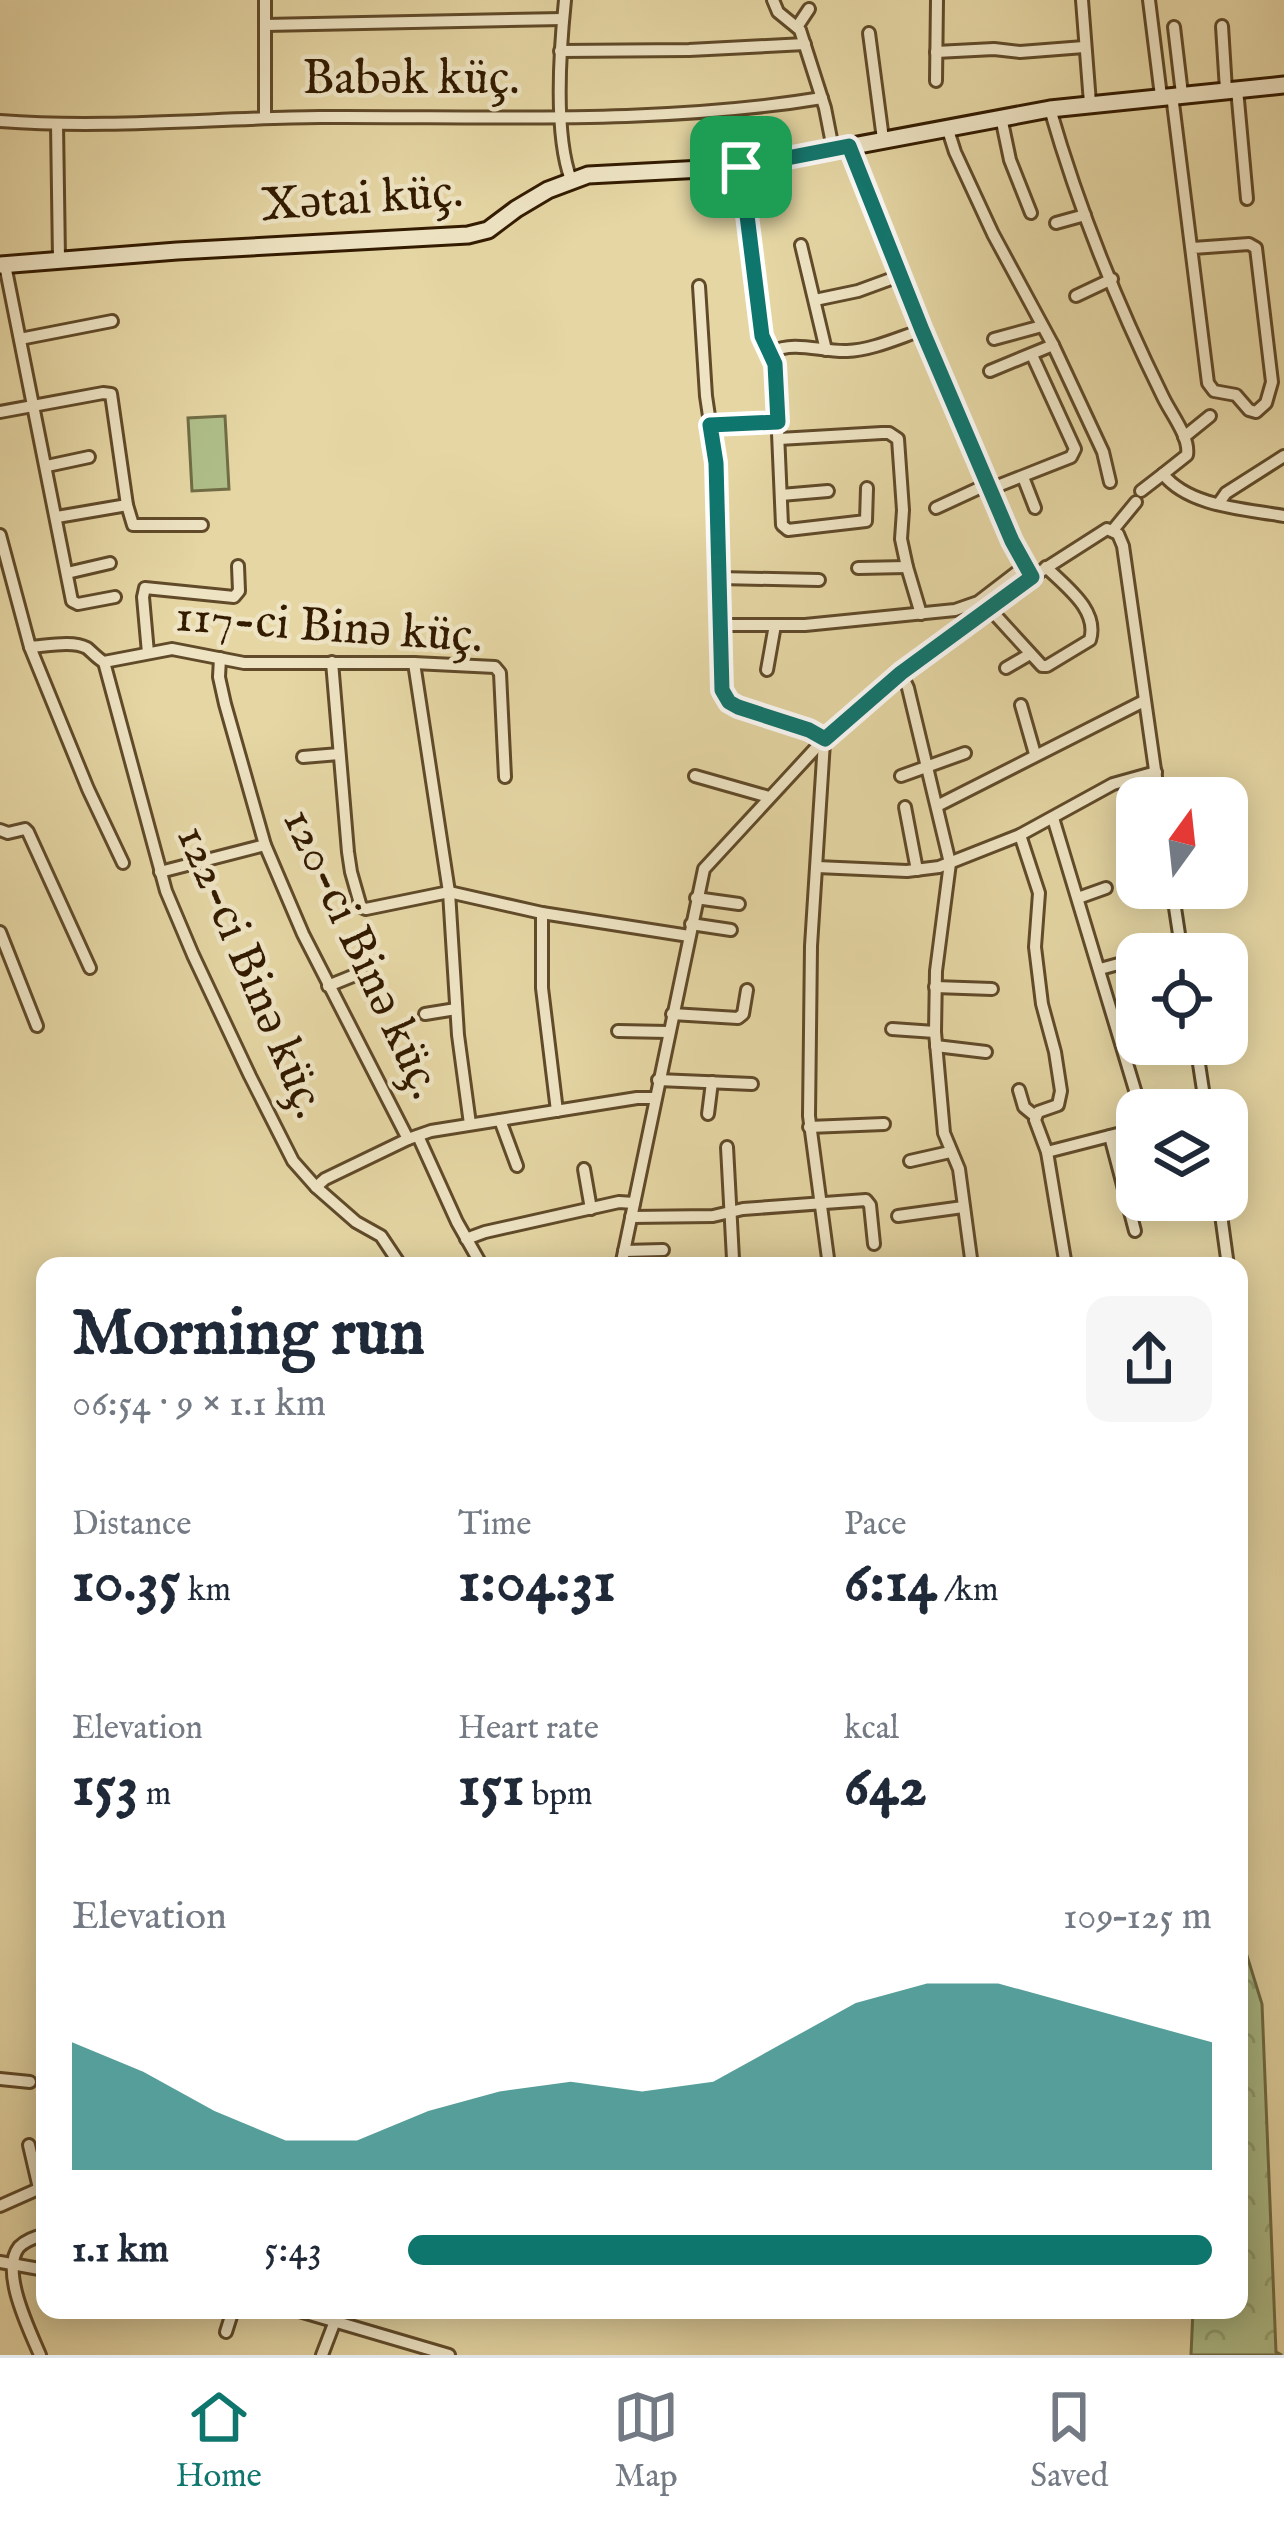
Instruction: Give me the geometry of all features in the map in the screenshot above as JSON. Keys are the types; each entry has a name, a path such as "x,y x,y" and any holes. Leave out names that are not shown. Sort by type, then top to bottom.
{"street":[{"path":"265,0 265,117"},
{"path":"566,0 560,51 565,156 571,180"},
{"path":"773,0 805,44 841,148 1028,571"},
{"path":"936,81 937,0"},
{"path":"1082,0 1090,104"},
{"path":"1149,0 1172,95 1210,387 1236,395 1256,412 1266,403 1272,382 1256,248 1249,244 1193,248"},
{"path":"797,27 809,9"},
{"path":"266,25 563,19"},
{"path":"1222,26 1247,199"},
{"path":"1172,95 1174,27"},
{"path":"868,33 883,139"},
{"path":"560,51 805,44"},
{"path":"936,52 1084,47"},
{"path":"1283,86 1284,95"},
{"name":"Xətai küç.","path":"3,265 468,235 488,230 532,198 596,174 741,167 1050,109 1283,86"},
{"name":"Babək küç.","path":"0,121 57,124 562,115 723,110 822,98"},
{"path":"1050,109 1084,215 1190,451 1139,496 1113,530"},
{"path":"1001,117 1010,160 1031,213"},
{"path":"57,124 59,259"},
{"path":"947,127 993,234 1053,345 1106,459 1110,482"},
{"path":"741,167 762,336 775,364 782,525 788,530 866,521 867,488"},
{"path":"1056,223 1084,215"},
{"path":"801,245 826,350"},
{"path":"3,265 72,602 115,596"},
{"path":"815,300 899,276"},
{"path":"1076,296 1112,279"},
{"path":"699,286 716,463 722,690 729,702 825,739"},
{"path":"20,340 112,322"},
{"path":"994,339 1042,326"},
{"path":"771,352 792,346 861,349 922,330"},
{"path":"990,371 1053,345"},
{"path":"936,508 1071,458 1075,449 1032,355"},
{"path":"0,412 111,394 131,522 136,526 202,525"},
{"path":"1184,437 1210,416"},
{"path":"710,425 778,422"},
{"path":"779,439 895,436 901,532 921,614"},
{"path":"1219,503 1284,456"},
{"path":"46,466 88,457"},
{"path":"1163,474 1176,488 1199,497 1284,516"},
{"path":"1023,477 1035,508"},
{"path":"781,495 828,491"},
{"path":"1189,511 1199,497"},
{"path":"57,517 127,506"},
{"path":"721,625 826,624 970,607 1101,531 1113,530 1123,546 1157,777"},
{"path":"0,535 30,647 123,863"},
{"path":"67,573 110,563"},
{"path":"148,653 146,588 235,597 238,566"},
{"path":"858,568 907,567"},
{"path":"989,608 1037,663 1047,666 1092,637 1085,608 1046,567"},
{"path":"623,1257 704,869 825,739 901,673 989,608 1028,571"},
{"path":"718,578 818,580"},
{"path":"767,670 775,625"},
{"name":"117-ci Binə küç.","path":"30,647 77,645 104,662 172,649 251,663 490,666 499,669 505,777"},
{"path":"1006,668 1030,654"},
{"name":"120-ci Binə küç.","path":"220,658 225,704 265,844 328,986 477,1257"},
{"name":"122-ci Binə küç.","path":"104,662 160,872 259,1095 293,1161 356,1222 381,1236 394,1257"},
{"path":"332,662 351,872 362,907 449,892 542,913 690,930 731,930"},
{"path":"414,663 449,892 470,1124"},
{"path":"901,673 950,862 935,987 935,1032 943,1124 959,1169 971,1257"},
{"path":"937,806 1144,701"},
{"path":"1021,705 1035,754"},
{"path":"825,739 811,956 809,1126 828,1257"},
{"path":"901,776 965,753"},
{"path":"303,757 339,754"},
{"path":"817,867 917,870 950,862 1020,835 1113,784 1156,772"},
{"path":"695,776 769,796"},
{"path":"905,807 917,870"},
{"path":"1053,818 1135,1089"},
{"path":"0,830 28,832 90,968"},
{"path":"1020,835 1039,893 1036,962 1061,1090 1060,1103 1036,1116"},
{"path":"160,872 265,844"},
{"path":"1078,898 1106,888"},
{"path":"696,898 739,904"},
{"path":"542,913 542,988 557,1111"},
{"path":"0,932 37,1026"},
{"path":"1100,969 1116,965"},
{"path":"328,986 360,973"},
{"path":"935,987 992,989"},
{"path":"672,1014 738,1018 747,990"},
{"path":"425,1014 456,1009"},
{"path":"892,1029 935,1032"},
{"path":"618,1031 668,1032"},
{"path":"936,1046 986,1052"},
{"path":"658,1080 752,1084"},
{"path":"709,1114 712,1082"},
{"path":"1019,1090 1024,1107 1036,1116 1046,1152 1064,1257"},
{"path":"316,1187 413,1137 470,1124 654,1098"},
{"path":"500,1120 517,1166"},
{"path":"809,1126 884,1124"},
{"path":"1046,1152 1116,1134"},
{"path":"1110,1136 1135,1231"},
{"path":"727,1147 734,1257"},
{"path":"910,1161 950,1152"},
{"path":"584,1169 591,1209"},
{"path":"466,1239 619,1202 634,1203"},
{"path":"631,1217 712,1216 742,1209 869,1202 874,1244"},
{"path":"898,1216 964,1207"},
{"path":"1222,1221 1227,1257"},
{"path":"624,1251 663,1250"},
{"path":"0,2079 30,2082"},
{"path":"28,2146 36,2169"},
{"path":"0,2206 36,2190"},
{"path":"6,2262 22,2244 36,2238"},
{"path":"6,2262 36,2268"},
{"path":"6,2262 40,2355"},
{"path":"0,2305 17,2298"},
{"path":"226,2332 230,2319"},
{"path":"328,2319 449,2355"},
{"path":"322,2355 335,2321"}],"green space":[{"path":"225,416 229,489 192,491 188,418"},
{"path":"1248,1959 1262,2004 1276,2352 1282,2355 1191,2355 1193,2319 1248,2319"}],"waterway":[{"path":"962,622 1007,587"}],"route":[{"path":"849,146 922,330 1012,541 1032,577 901,673 825,739 738,707 722,690 716,463 710,425 778,422 775,364 762,336 741,167 849,146"}]}
